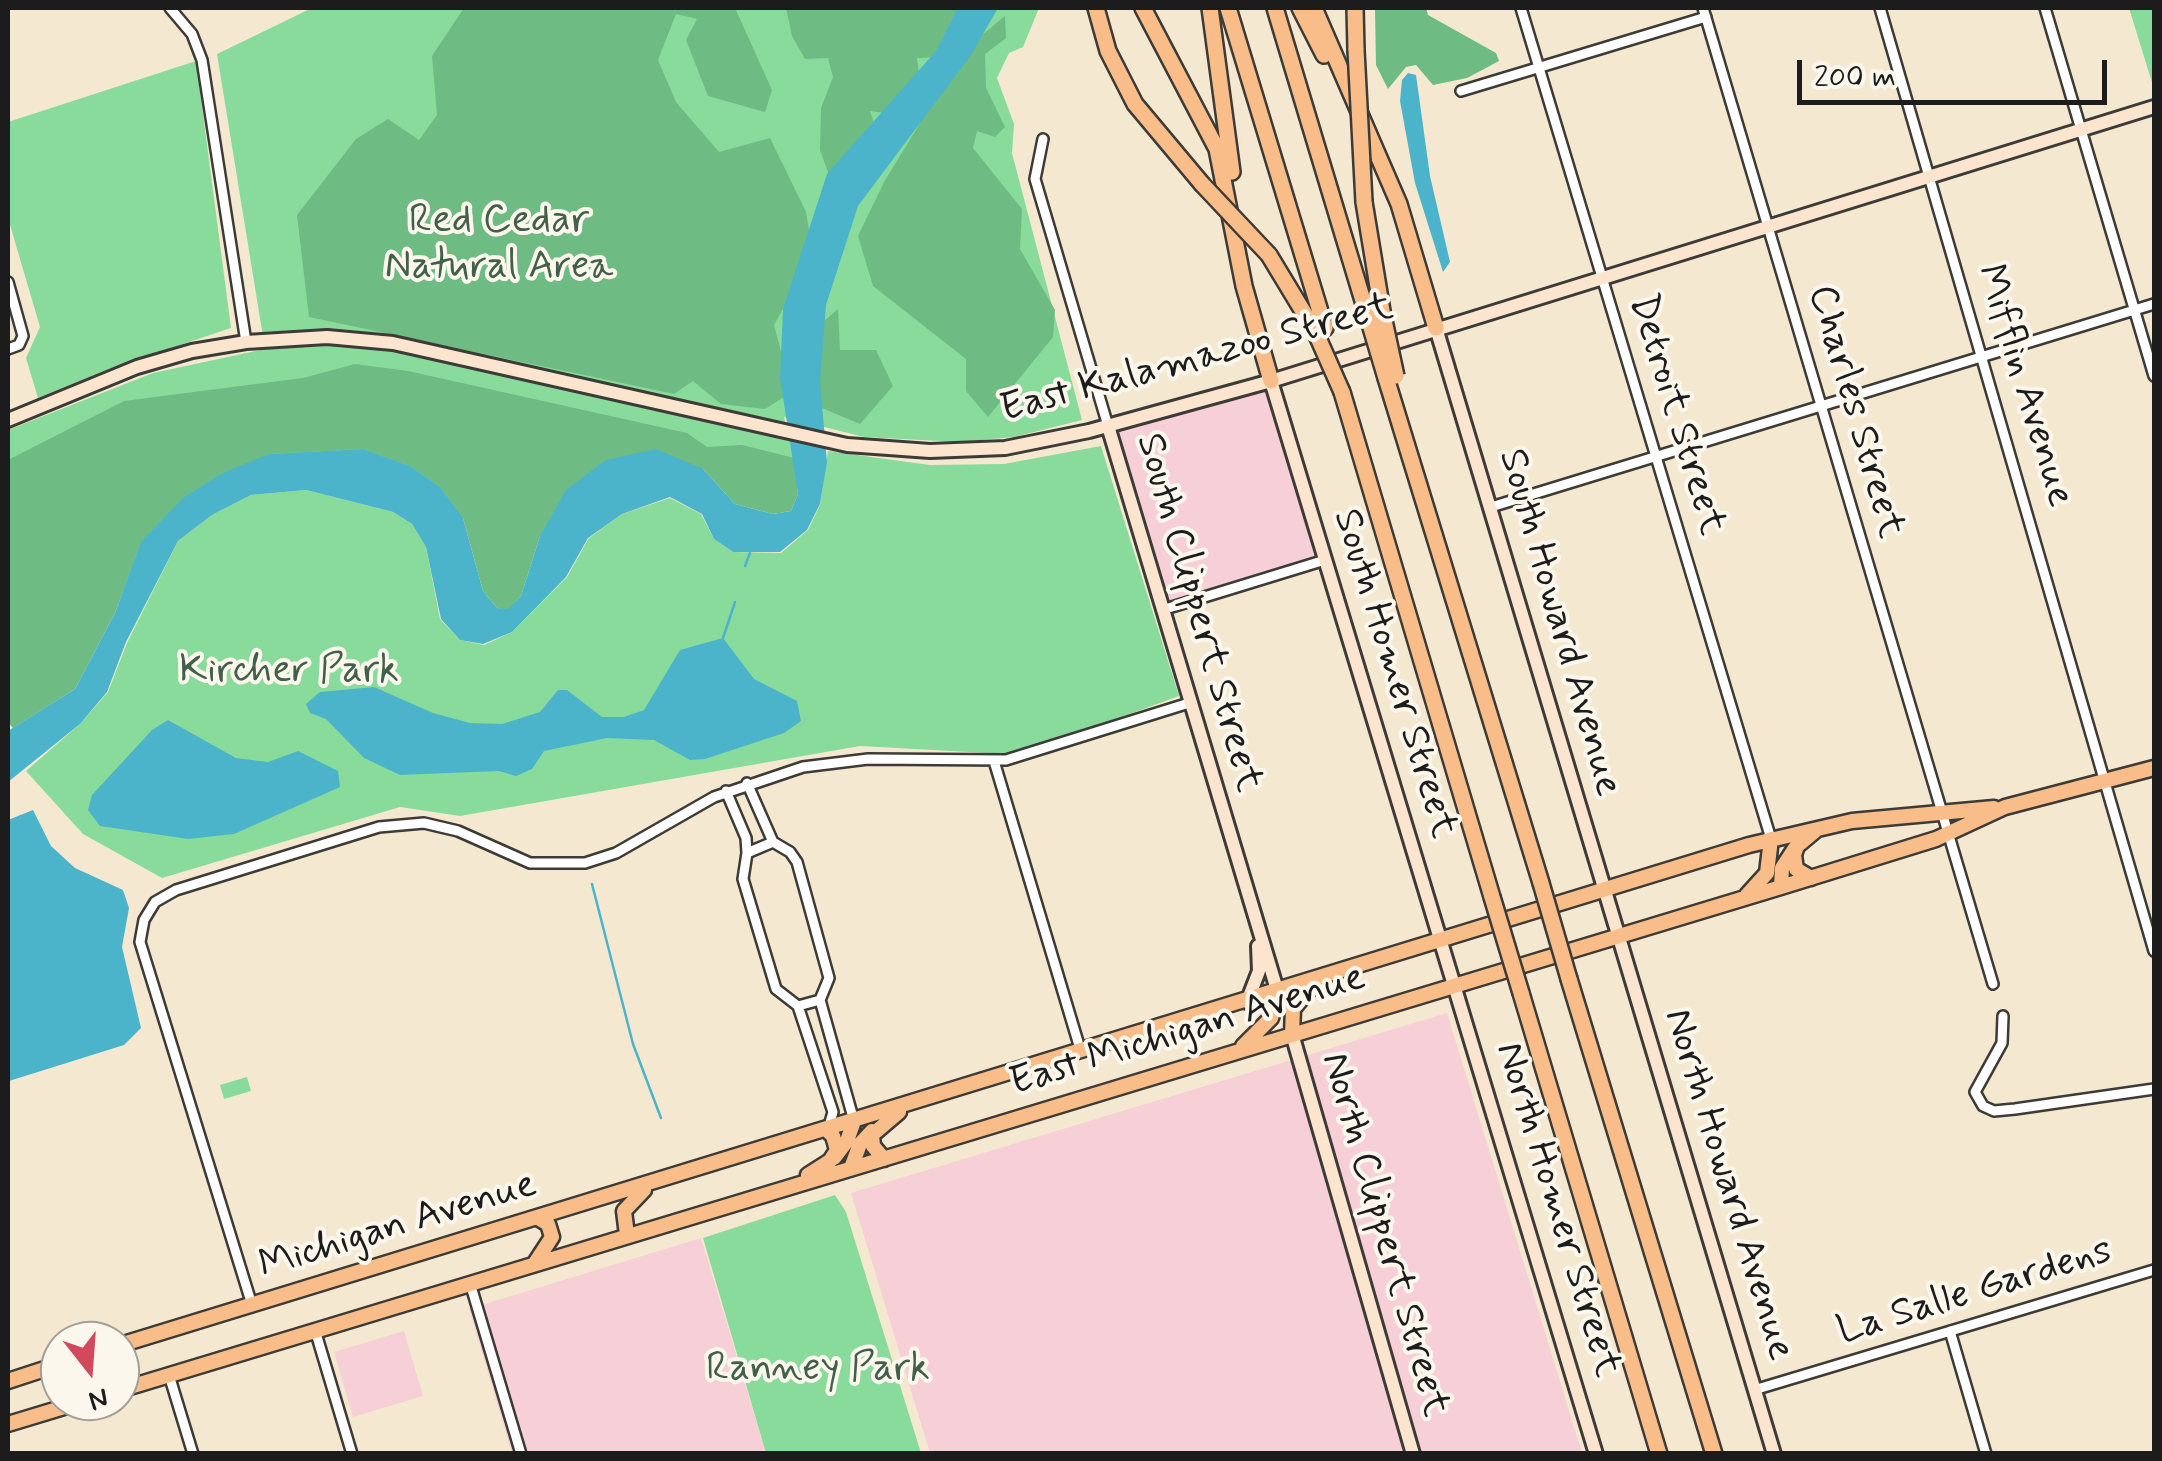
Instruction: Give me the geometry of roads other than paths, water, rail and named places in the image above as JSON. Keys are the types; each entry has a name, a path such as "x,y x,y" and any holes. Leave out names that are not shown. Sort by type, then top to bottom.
{"highway":[{"path":"1096,8 1108,51 1135,104 1202,184 1269,254 1320,330"},
{"path":"1143,8 1213,137 1271,381"},
{"path":"1210,8 1235,198 1237,247"},
{"path":"1228,8 1320,330 1342,392 1659,1454"},
{"path":"1275,8 1375,312 1445,564 1714,1454"},
{"path":"1300,8 1368,132"},
{"path":"1314,8 1404,216 1436,328"},
{"path":"1355,8 1364,202 1375,312"}],"main road":[{"name":"East Michigan Avenue","path":"695,1170 1278,994 1749,845 1820,828 1940,811 2005,807 2154,768"},
{"name":"East Michigan Avenue","path":"386,1309 1781,888 1948,834 2005,807"},
{"path":"1781,888 1784,863 1796,846 1820,828"},
{"path":"1739,900 1758,884 1770,864 1771,840"},
{"path":"1749,845 1763,862 1758,884"},
{"path":"1796,846 1796,869 1811,878"},
{"path":"1292,1034 1295,1004 1310,986 1328,978"},
{"path":"1234,1052 1267,1024 1278,994"},
{"path":"851,1168 860,1144 876,1128 917,1101"},
{"path":"783,1188 830,1161 845,1146 854,1121"},
{"path":"876,1128 872,1143 884,1159"},
{"path":"826,1129 836,1143 830,1161"},
{"name":"Michigan Avenue","path":"140,1340 695,1170"},
{"path":"627,1235 626,1207 659,1182"},
{"path":"534,1263 552,1237 548,1224 538,1218"},
{"name":"Michigan Avenue","path":"140,1384 386,1309"},
{"path":"8,1381 40,1371"},
{"path":"8,1424 40,1414"}],"street":[{"path":"170,8 192,34 202,60 246,342"},
{"name":"Detroit Street","path":"1521,8 1771,840"},
{"name":"Mifflin Avenue","path":"1880,8 2102,760 2104,783 2154,951"},
{"path":"2045,8 2154,376"},
{"path":"1462,91 1704,12"},
{"name":"Charles Street","path":"1704,12 1993,984"},
{"name":"East Kalamazoo Street","path":"8,420 138,367 246,342 327,338 394,342 847,445 930,451 1005,448 1108,426 1271,381 2154,107"},
{"name":"South Clippert Street","path":"1044,139 1035,179 1278,994"},
{"path":"8,282 23,336 19,345 8,349"},
{"path":"1491,507 2154,304"},
{"name":"South Howard Avenue","path":"1436,328 1618,936"},
{"name":"South Homer Street","path":"1271,381 1452,985"},
{"path":"1162,610 1325,560"},
{"path":"252,1305 140,942 144,920 155,902 176,890 378,827 424,823 458,831 530,863 585,864 616,853 726,791 803,766 868,759 994,762 1189,703"},
{"path":"994,762 1081,1052"},
{"path":"747,783 772,842 790,852 797,862 830,978 820,1000 854,1121"},
{"path":"726,791 746,838 743,879 776,989 798,1006 834,1116 826,1129"},
{"path":"747,853 772,842"},
{"name":"South Clippert Street","path":"1247,1002 1259,971 1258,934"},
{"name":"North Howard Avenue","path":"1618,936 1774,1454"},
{"name":"North Homer Street","path":"1452,985 1596,1454"},
{"path":"798,1006 820,1000"},
{"path":"2003,1016 2002,1043 1975,1092 1982,1106 1994,1111 2016,1109 2154,1088"},
{"name":"North Clippert Street","path":"1292,1034 1412,1454"},
{"name":"La Salle Gardens","path":"1754,1390 2154,1270"},
{"path":"470,1283 520,1454"},
{"path":"315,1330 352,1454"},
{"path":"1950,1331 1986,1454"},
{"path":"170,1375 194,1454"}],"water":[{"path":"958,8 998,8 971,55 858,206 826,305 820,381 827,462 820,504 807,530 780,552 733,552 714,539 702,514 670,497 622,514 588,538 566,577 512,632 483,644 460,640 441,619 426,547 412,524 393,512 306,490 251,495 212,515 178,541 126,642 107,692 80,724 8,782 8,731 75,689 115,613 141,542 183,498 223,473 269,454 363,449 410,466 440,487 463,518 483,591 497,608 508,609 521,596 540,536 566,490 606,460 656,449 703,469 735,504 773,514 791,511 798,494 780,378 783,309 827,174 936,51"},
{"path":"1408,73 1416,75 1430,176 1450,262 1443,272 1415,183 1400,101 1402,80"},
{"path":"723,638 754,679 797,701 801,721 784,733 705,759 690,760 654,740 607,738 544,751 532,769 516,776 499,771 400,775 364,758 326,719 310,713 306,704 320,692 374,687 433,713 470,723 502,724 540,712 558,690 567,690 602,717 624,717 644,710 680,650"},
{"path":"168,720 236,758 268,762 298,751 338,771 340,787 234,834 188,839 100,826 88,810 92,795 152,730"},
{"path":"33,810 51,846 75,868 123,890 129,908 122,947 141,1028 124,1045 9,1081 8,820"}],"waterway":[{"path":"745,566 750,553"},
{"path":"723,638 735,602"},
{"path":"592,884 633,1044 661,1118"}],"park label":[{"name":"Red Cedar Natural Area","path":"499,246"},
{"name":"Kircher Park","path":"289,673"},
{"name":"Ranney Park","path":"818,1371"}]}
